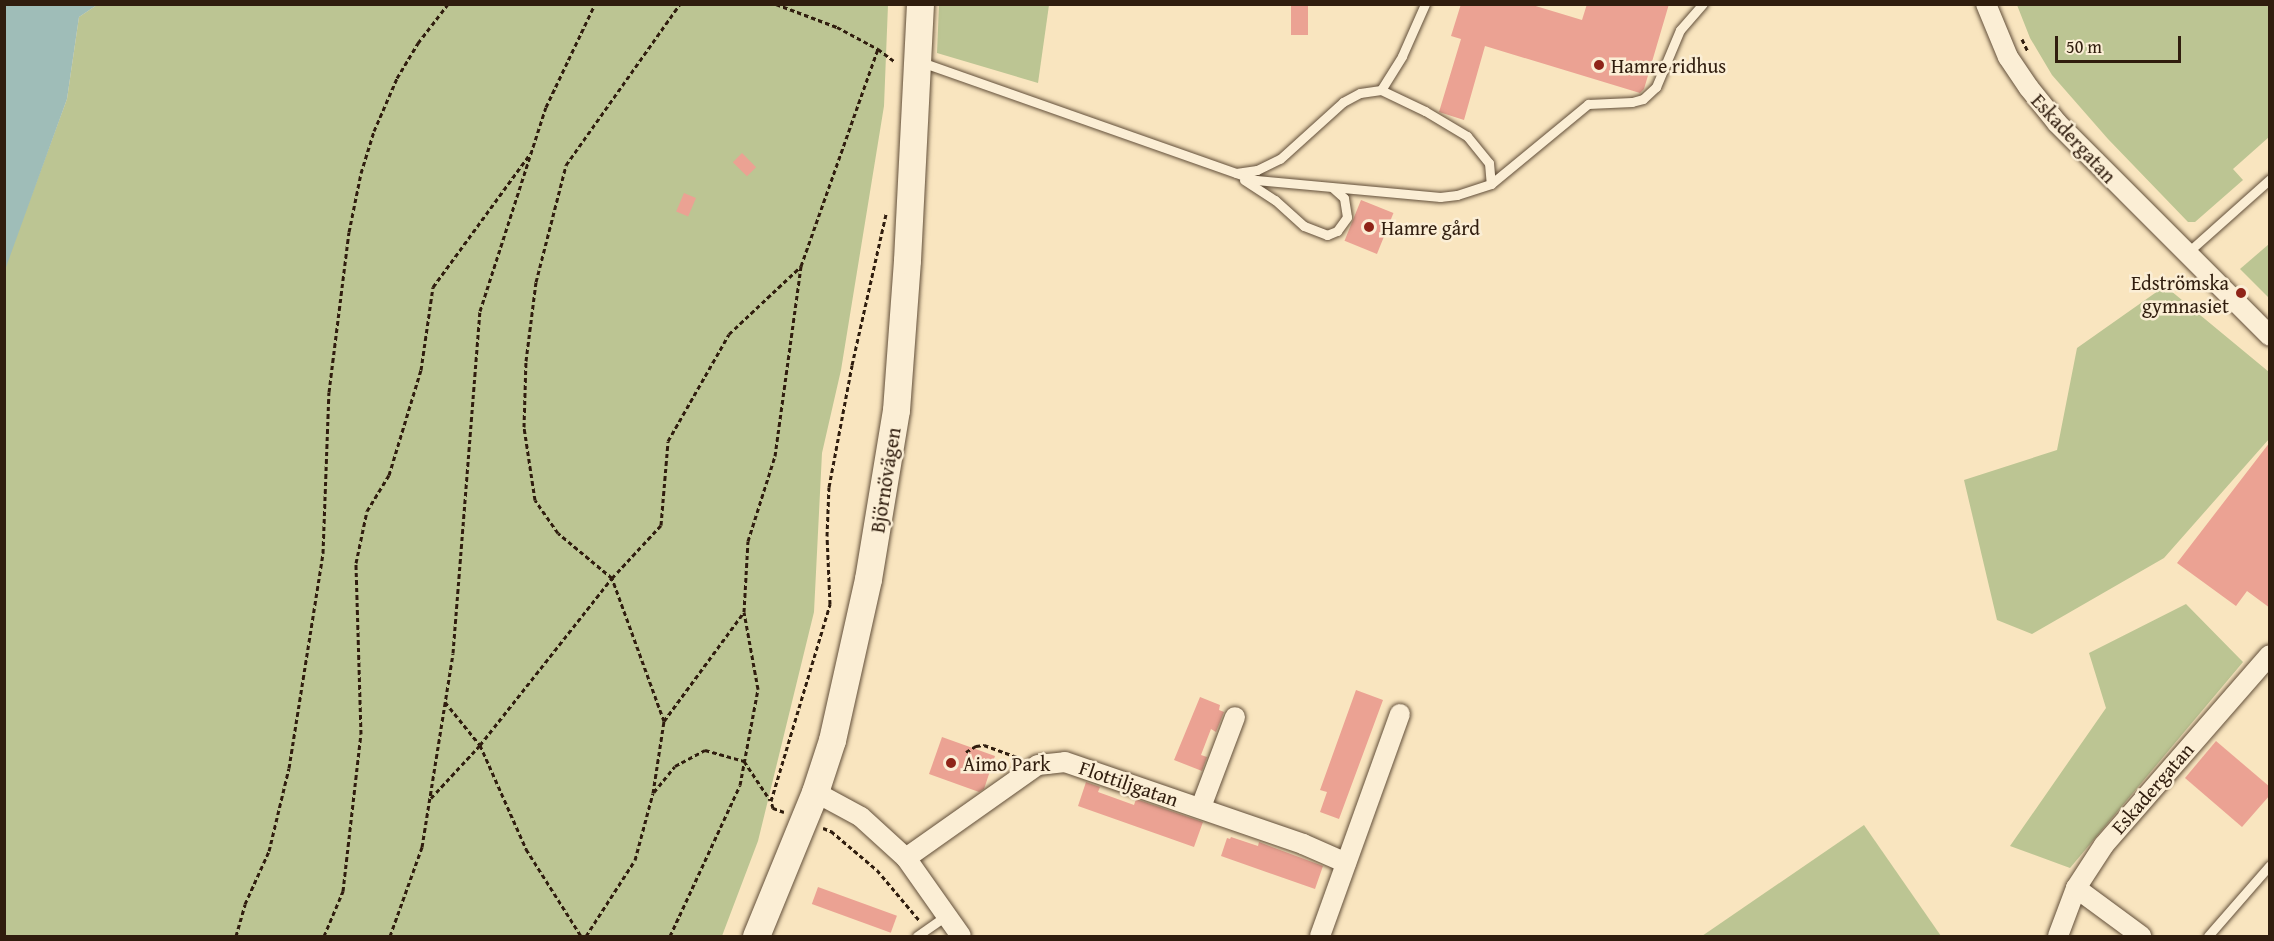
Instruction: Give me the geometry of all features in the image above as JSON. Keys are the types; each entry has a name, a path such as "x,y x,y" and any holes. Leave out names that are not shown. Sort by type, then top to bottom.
{"main road":[{"name":"Björnövägen","path":"756,936 815,792 846,688 890,456 907,260 907,62 920,4"}],"street":[{"name":"Eskadergatan","path":"1986,4 2008,57 2029,88 2101,168 2270,336"},
{"name":"Eskadergatan","path":"2058,936 2076,888 2117,828 2270,655"},
{"path":"1320,936 1400,714"},
{"name":"Flottiljgatan","path":"1201,807 1235,717"},
{"name":"Flottiljgatan","path":"1038,765 1065,762 1201,807 1303,844 1346,863"},
{"path":"906,858 1038,765"},
{"path":"815,792 861,817 906,858 961,936"},
{"path":"2076,888 2141,936"}],"lane":[{"path":"1381,90 1402,56 1425,4"},
{"path":"907,62 1256,180 1440,197 1457,195 1491,184 1588,104 1632,102 1643,99 1652,92 1680,30 1703,4"},
{"path":"1234,174 1257,170 1280,159 1343,102 1360,93 1381,90 1425,111 1467,136 1489,163 1491,184"},
{"path":"1234,174 1275,200 1304,226 1318,234 1327,235 1337,231 1347,217 1344,198 1334,188"},
{"path":"2187,254 2270,179"},
{"path":"2208,936 2270,865"},
{"path":"917,936 947,915"}],"path":[{"path":"236,936 245,904 269,851 289,768 323,553 329,392 349,232 361,173 374,131 397,78 418,43 448,4"},
{"path":"390,936 422,847 453,653 480,311 546,107 595,4"},
{"path":"664,721 612,578 558,533 535,500 524,428 526,361 536,282 566,165 680,4"},
{"path":"776,4 837,27 907,62"},
{"path":"2021,37 2033,60"},
{"path":"670,936 740,785 758,689 744,612 748,541 775,456 801,266 878,49"},
{"path":"324,936 343,891 361,734 356,563 367,511 389,475 421,370 433,287 532,151"},
{"path":"771,801 830,604 826,536 829,487 852,365 887,204"},
{"path":"430,800 480,745 612,578 661,525 668,441 729,334 801,266"},
{"path":"586,936 635,860 653,793 664,721 744,612"},
{"path":"445,702 480,745 526,849 581,936"},
{"path":"966,752 976,746 984,745 1038,765"},
{"path":"653,793 675,766 705,750 744,761 771,801 773,808 831,831 857,852 896,890 926,930"}],"green space":[{"path":"97,5 888,5 884,106 841,370 822,453 814,612 758,841 722,936 5,936 4,270 67,99 79,17"},
{"path":"939,5 1049,5 1038,83 937,53"},
{"path":"2017,5 2269,5 2269,137 2233,169 2243,180 2195,222 2188,222 2108,139 2052,75 2030,38"},
{"path":"2269,244 2269,298 2240,269"},
{"path":"2165,286 2269,372 2269,439 2164,558 2032,634 1997,620 1964,480 2057,450 2077,348"},
{"path":"2186,604 2243,662 2070,868 2010,846 2106,708 2089,653"},
{"path":"1864,825 1941,936 1702,936"}],"water":[{"path":"5,4 97,5 79,17 67,99 5,270"}],"building":[{"path":"1291,4 1308,4 1308,35 1291,35"},
{"name":"Hamre ridhus","path":"1461,4 1529,4 1582,20 1587,4 1669,4 1644,89 1640,93 1485,46 1464,120 1439,112 1461,39 1451,36"},
{"path":"742,153 756,167 747,176 733,162"},
{"path":"684,193 696,198 688,216 676,211"},
{"name":"Hamre gård","path":"1361,200 1393,213 1377,254 1345,241"},
{"path":"2270,442 2270,608 2247,591 2236,606 2177,563"},
{"path":"1356,690 1383,700 1339,819 1320,812 1327,792 1320,790"},
{"path":"1200,697 1220,705 1219,710 1224,712 1216,732 1211,729 1201,755 1207,757 1202,771 1174,760"},
{"path":"942,737 995,756 984,789 979,792 929,774"},
{"path":"2216,741 2270,787 2270,795 2242,827 2185,778"},
{"path":"1086,782 1100,787 1098,792 1134,805 1136,799 1203,822 1194,847 1078,806"},
{"path":"1231,837 1258,846 1259,842 1323,866 1315,889 1221,856 1227,838"},
{"path":"818,887 897,916 891,933 812,904"}],"place":[{"name":"Hamre ridhus","path":"1599,65"},
{"name":"Hamre gård","path":"1369,227"},
{"name":"Edströmska gymnasiet","path":"2241,293"},
{"name":"Aimo Park","path":"951,763"}]}
